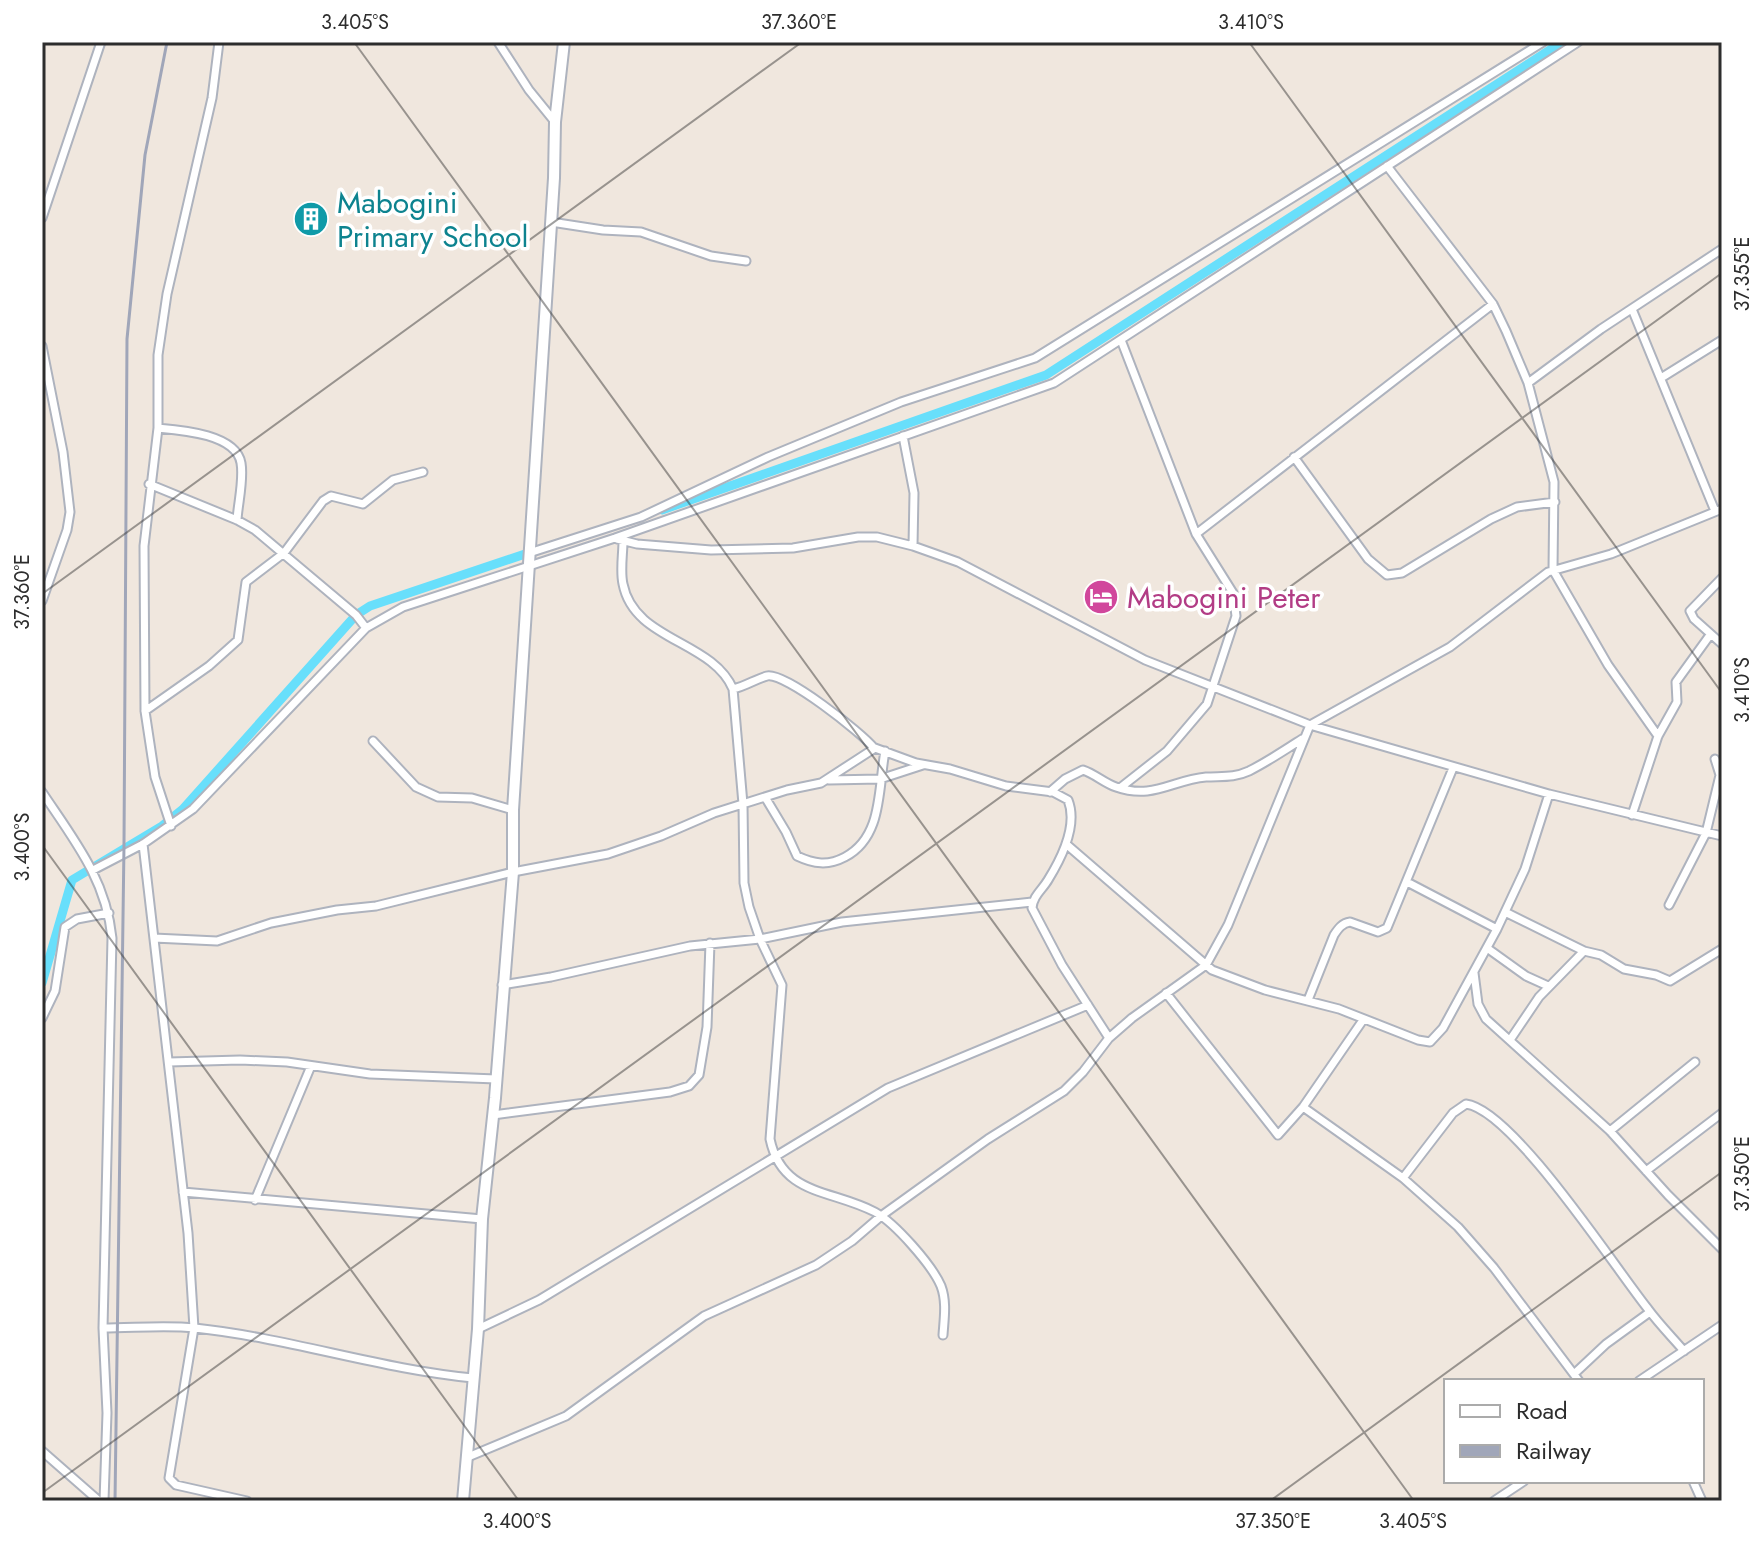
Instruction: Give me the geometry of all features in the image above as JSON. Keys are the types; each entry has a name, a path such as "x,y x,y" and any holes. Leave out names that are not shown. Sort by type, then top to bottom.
{"street":[{"path":"42,218 101,42"},
{"path":"170,821 155,777 145,711 144,546 158,428 158,355 167,294 212,98 219,42"},
{"path":"498,42 529,90 555,122"},
{"path":"463,1501 478,1329 482,1219 513,872 513,810 555,122 564,42"},
{"path":"529,553 641,517 768,457 901,402 1035,358 1543,42"},
{"path":"93,870 143,844 170,821 193,809 366,628 403,607 619,540 1054,383 1578,42"},
{"path":"1387,166 1493,304 1528,383 1554,482 1553,570 1608,665 1658,736"},
{"path":"551,222 641,232 711,256 746,261"},
{"path":"1528,383 1601,329 1722,249"},
{"path":"1196,534 1493,304"},
{"path":"468,1457 566,1416 696,1321 807,1270 852,1241 881,1216 1007,1125 1064,1091 1109,1038 1206,965 1228,925 1310,725 1450,647 1553,570 1611,554 1719,510 1632,309"},
{"path":"1120,788 1167,751 1200,714 1214,688 1237,605 1233,593 1196,534 1121,340"},
{"path":"1661,378 1722,340"},
{"path":"42,346 63,452 70,512 67,530 42,601"},
{"path":"158,428 191,431 231,446 241,463 237,520"},
{"path":"903,436 914,493 913,546"},
{"path":"1294,457 1368,559 1387,575 1402,573 1491,519 1517,507 1555,502"},
{"path":"145,711 209,666 238,640 246,582 284,553 328,497 339,496 363,504 393,480 423,472"},
{"path":"149,484 237,520 269,540 356,615 366,628"},
{"path":"619,540 711,550 793,548 858,537 877,537 913,546 958,562 1145,660 1310,725 1549,794 1722,836"},
{"path":"619,540 623,584 633,607 645,622 709,662 727,678 733,689 743,804 744,883 760,939 782,985 770,1139 774,1159 798,1183 881,1216 927,1264 941,1286 945,1306 943,1335"},
{"path":"1722,578 1690,611 1694,619 1722,644"},
{"path":"1632,815 1658,736 1677,702 1676,682 1710,635"},
{"path":"733,689 768,675 776,676 804,692 874,748 1006,786 1059,794 1069,803 1066,844 1050,877 1032,902 1035,918 1109,1038"},
{"path":"1050,792 1065,779 1083,770 1120,788 1153,792 1206,777 1231,777 1248,771 1304,738"},
{"path":"373,741 416,787 438,797 472,798 513,810"},
{"path":"154,938 217,941 271,923 376,906 513,872 608,854 743,804 797,787 809,787 826,780 874,748"},
{"path":"765,797 797,856 814,863 836,862 851,854 869,835 875,821 885,751"},
{"path":"1669,905 1706,833 1719,789 1720,773 1715,759"},
{"path":"826,780 880,779 925,764"},
{"path":"1308,1000 1339,928 1350,922 1378,932 1385,930 1453,768"},
{"path":"42,792 93,870 109,913 112,938 103,1328 107,1413 101,1501"},
{"path":"1066,844 1219,973 1430,1042 1443,1028 1497,929 1525,869 1549,794"},
{"path":"143,844 183,1192 194,1328 169,1478 176,1485 247,1501"},
{"path":"1407,882 1497,929"},
{"path":"502,985 710,943 760,939 842,922 1032,902"},
{"path":"1505,912 1634,973 1656,975 1670,981 1722,949"},
{"path":"42,1018 55,991 65,927 77,919 109,913"},
{"path":"493,1115 615,1097 658,1094 682,1089 694,1082 699,1075 707,1027 710,943"},
{"path":"1487,948 1526,976 1548,986"},
{"path":"1510,1040 1548,986 1584,951"},
{"path":"1474,972 1481,1012 1496,1029 1610,1131 1722,1249"},
{"path":"1166,993 1276,1134 1280,1135 1363,1020"},
{"path":"478,1329 539,1300 888,1088 1088,1005"},
{"path":"169,1062 287,1062 370,1074 496,1079"},
{"path":"1610,1131 1695,1062"},
{"path":"255,1200 311,1066"},
{"path":"1403,1178 1453,1113 1466,1104 1473,1105 1506,1129 1537,1161 1650,1312 1684,1351"},
{"path":"1303,1107 1403,1178 1476,1247 1576,1378 1606,1344 1650,1312"},
{"path":"1646,1171 1722,1113"},
{"path":"183,1192 482,1219"},
{"path":"1642,1379 1722,1325"},
{"path":"103,1328 194,1328 362,1357 428,1374 473,1378"},
{"path":"42,1451 101,1501"},
{"path":"1494,1501 1521,1483"}],"waterway":[{"path":"662,510 1046,375 1562,42"},
{"path":"42,983 72,880 162,826 183,809 356,615 370,606 534,551"}],"railway":[{"path":"115,1501 127,339 145,155 167,42"}],"place":[{"name":"Mabogini Primary School","path":"311,219"},
{"name":"Mabogini Peter","path":"1101,597"}]}
